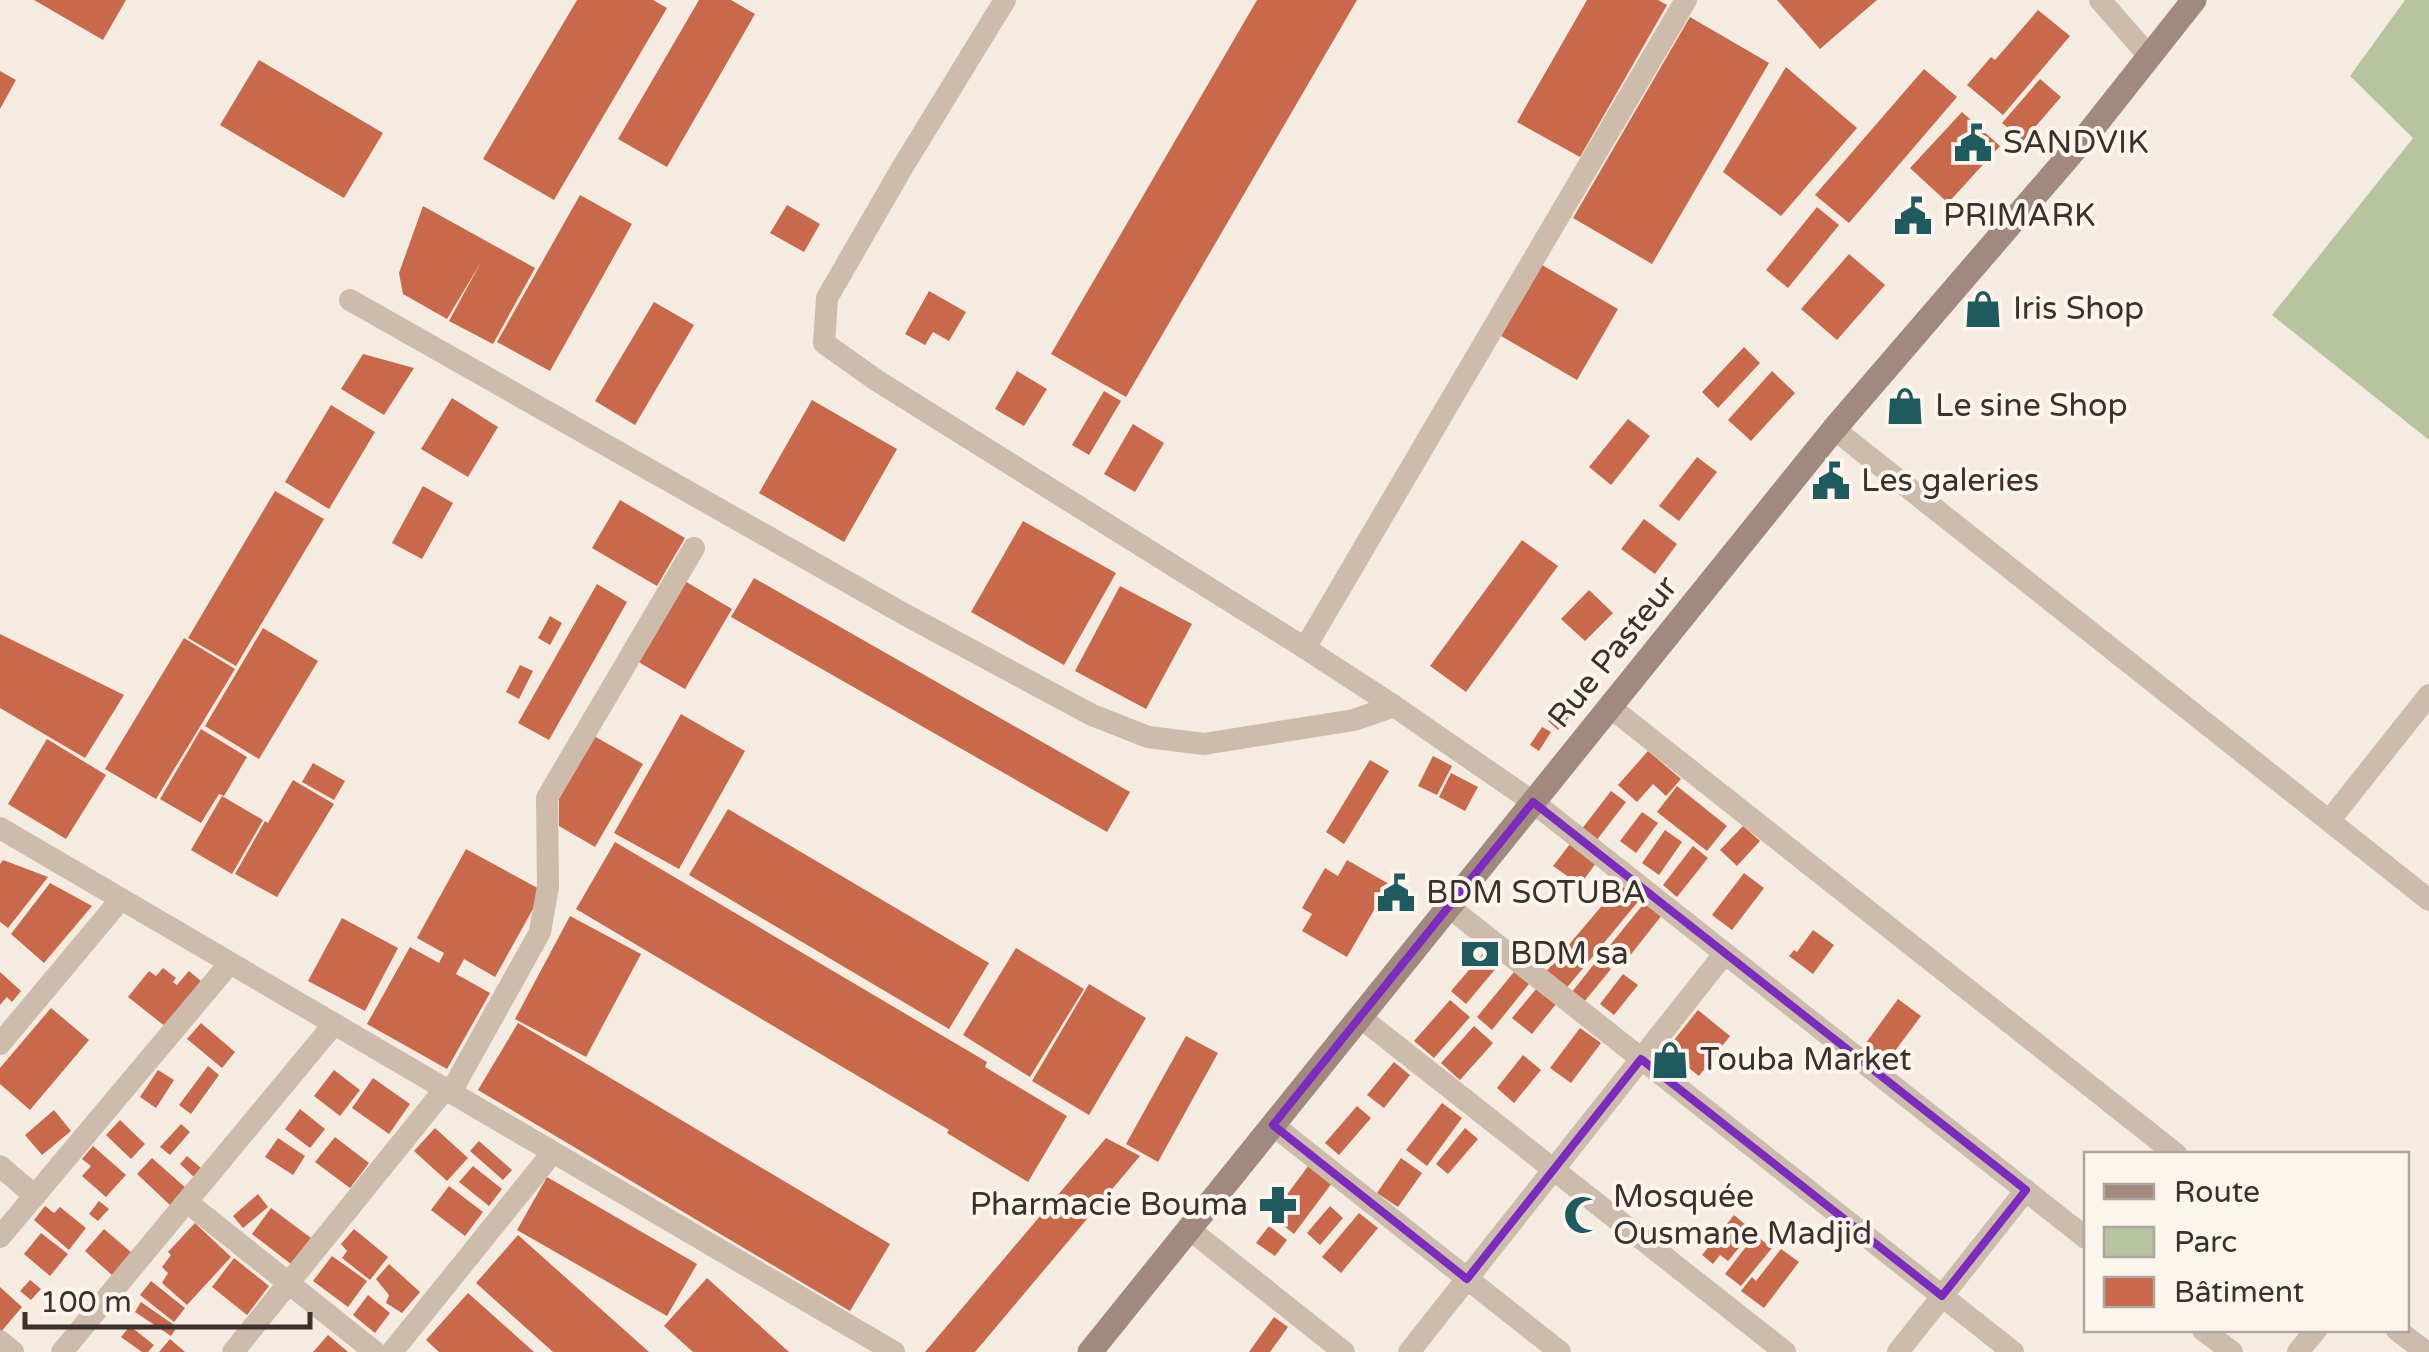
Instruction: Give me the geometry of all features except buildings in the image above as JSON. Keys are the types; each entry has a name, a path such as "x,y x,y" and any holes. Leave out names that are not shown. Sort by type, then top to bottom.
{"main road":[{"name":"Rue Pasteur","path":"1103,1347 1189,1229 1834,429 2088,134 2194,0"}],"street":[{"path":"1005,0 828,298 824,343 876,380 1305,648 1533,802 2084,1236"},
{"path":"1305,648 1686,0"},
{"path":"2100,0 2149,56"},
{"path":"350,300 904,614 1092,714 1148,736 1204,744 1354,720 1394,706"},
{"path":"1834,429 2429,900"},
{"path":"233,1352 448,1091 540,932 548,887 548,798 694,548"},
{"path":"2329,821 2429,695"},
{"path":"1610,708 2173,1152"},
{"path":"0,828 894,1352"},
{"path":"0,1044 122,900"},
{"path":"1449,907 2012,1352"},
{"path":"1409,1352 1725,953"},
{"path":"0,1237 230,963"},
{"path":"1360,1017 1785,1352"},
{"path":"62,1352 334,1024"},
{"path":"1273,1125 1560,1352"},
{"path":"424,1352 399,1344 553,1152"},
{"path":"0,1166 34,1196"},
{"path":"1898,1352 2026,1190"},
{"path":"187,1202 375,1352"},
{"path":"1189,1229 1344,1352"},
{"path":"2206,1332 2232,1352"},
{"path":"2298,1352 2314,1332"},
{"path":"2401,1332 2426,1352"},
{"path":"0,1341 13,1352"}],"highlighted area":[{"path":"1533,802 2026,1190 1942,1296 1641,1059 1467,1279 1273,1125"}],"green space":[{"path":"2405,0 2429,0 2429,440 2272,315 2413,138 2350,76"}],"place":[{"name":"SANDVIK","path":"1973,143"},
{"name":"PRIMARK","path":"1913,216"},
{"name":"Iris Shop","path":"1983,309"},
{"name":"Le sine Shop","path":"1905,406"},
{"name":"Les galeries","path":"1831,481"},
{"name":"BDM SOTUBA","path":"1396,893"},
{"name":"BDM sa","path":"1480,954"},
{"name":"Touba Market","path":"1670,1060"},
{"name":"Pharmacie Bouma","path":"1278,1205"},
{"name":"Mosquée Ousmane Madjid","path":"1583,1215"}]}
